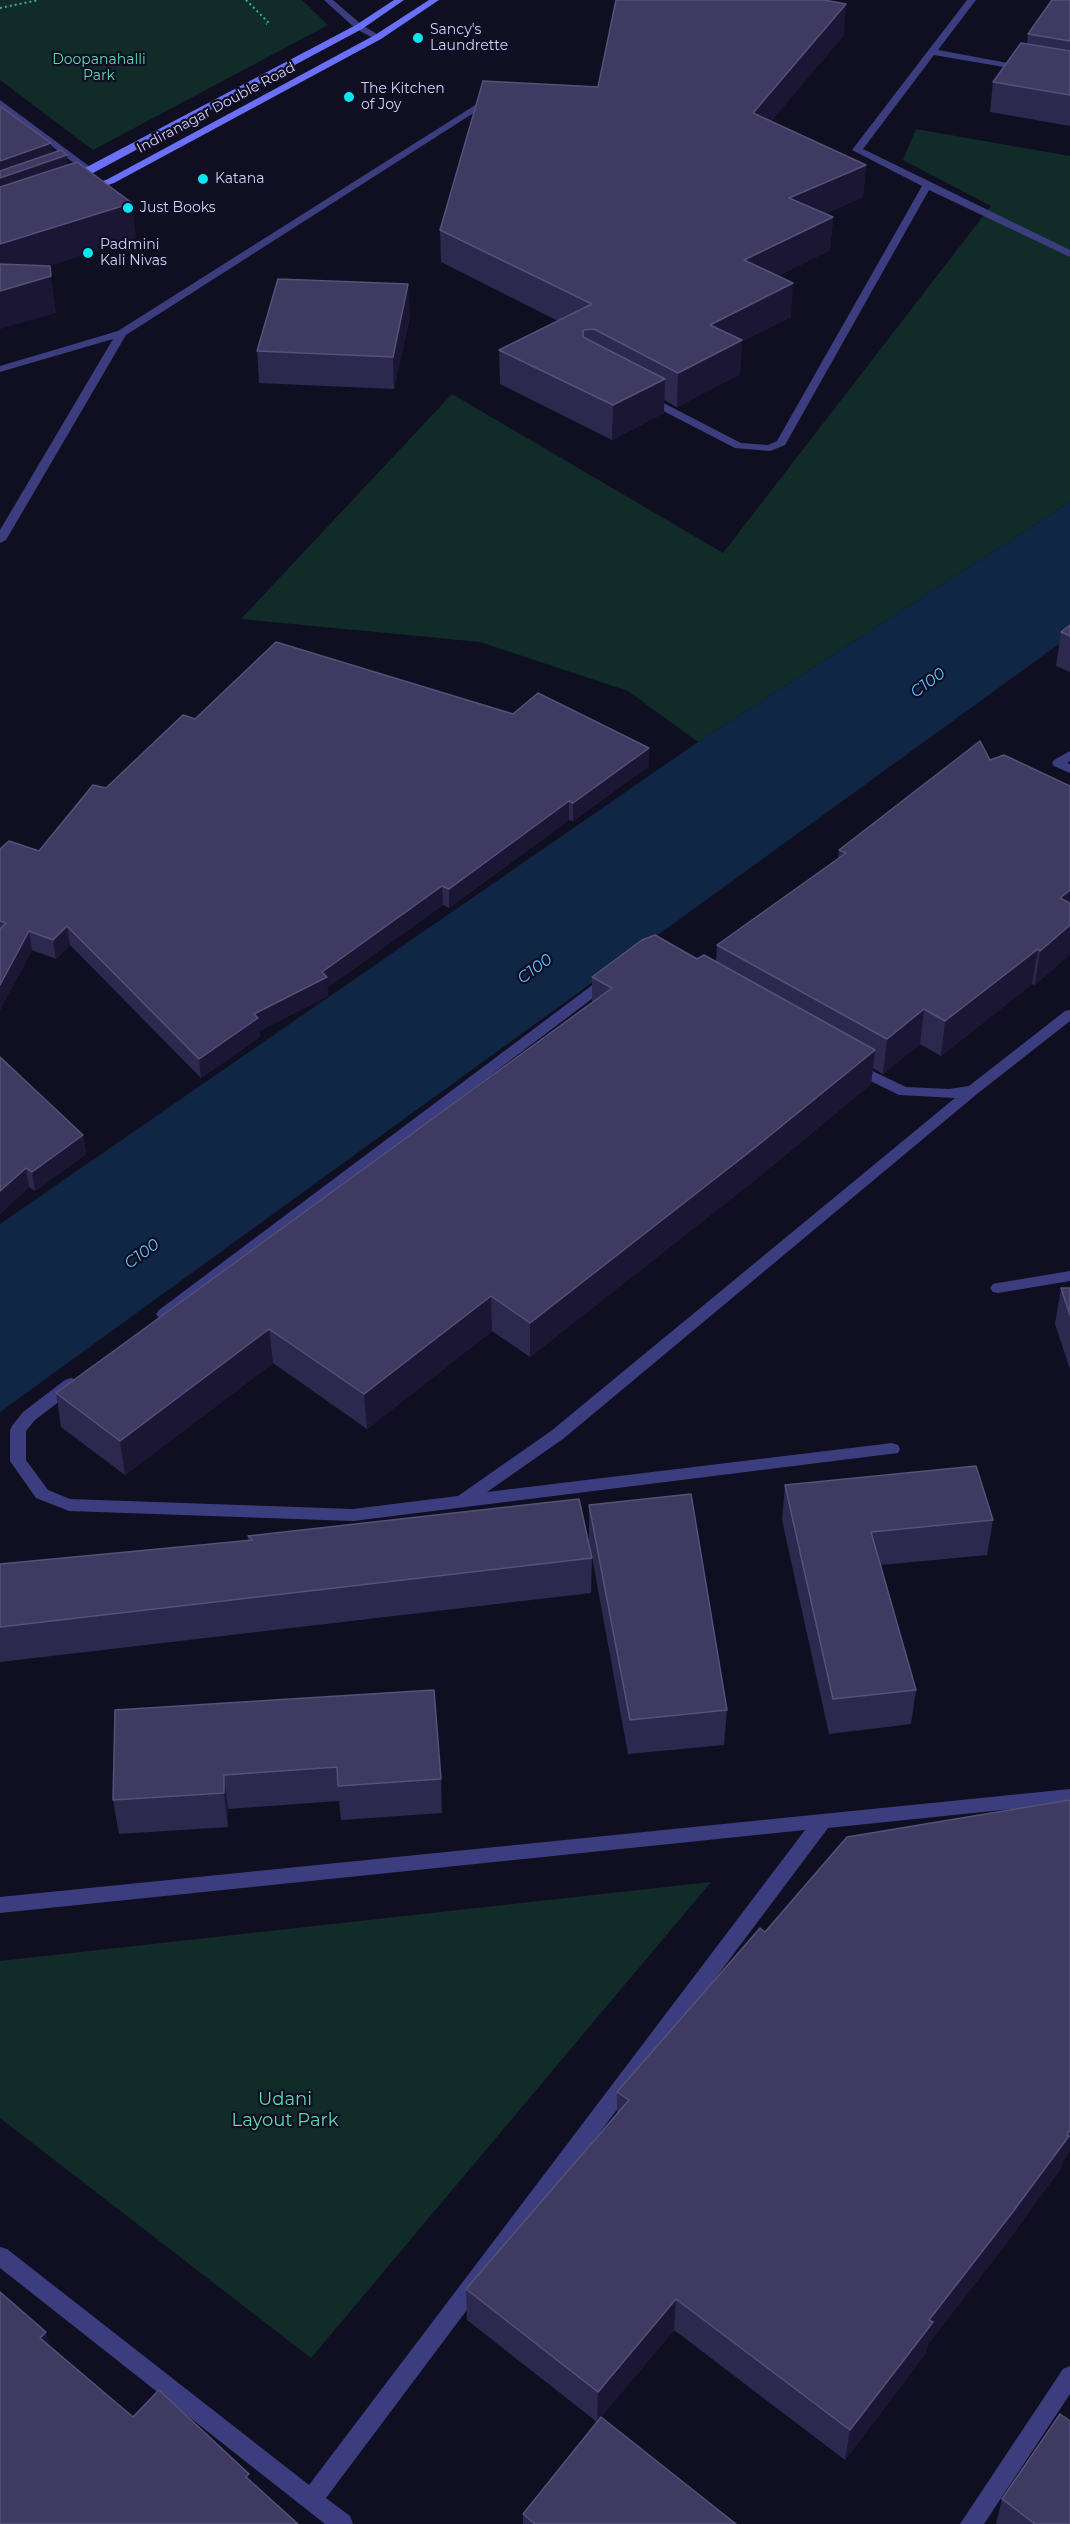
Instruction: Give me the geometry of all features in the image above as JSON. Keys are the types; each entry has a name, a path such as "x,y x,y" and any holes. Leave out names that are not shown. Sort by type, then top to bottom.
{"street":[{"path":"328,0 359,27 378,37"},
{"name":"Indiranagar Double Road","path":"56,183 90,171 359,27 400,0"},
{"name":"Indiranagar Double Road","path":"78,192 111,180 378,37 435,0"},
{"path":"972,0 857,150 1070,254"},
{"path":"932,52 1036,71"},
{"path":"0,103 90,171"},
{"path":"0,369 122,333 480,105"},
{"path":"639,394 739,446 770,448 781,443 927,185"},
{"path":"0,540 122,333"},
{"path":"1070,755 1058,763 1070,769"},
{"path":"152,1323 609,979 620,975"},
{"path":"463,1501 557,1435 973,1090 1070,1014"},
{"path":"843,1061 904,1092 949,1094 973,1090"},
{"path":"998,1288 1070,1276"},
{"path":"86,1373 28,1416 18,1430 18,1461 42,1494 69,1505 353,1515 892,1449"},
{"path":"0,1905 1070,1796"},
{"path":"312,2500 822,1822"},
{"path":"0,2256 342,2524"},
{"path":"971,2524 1070,2376"}],"path":[{"path":"0,8 39,0"},
{"path":"246,0 269,23 259,29"}],"green space":[{"name":"Doopanahalli Park","path":"0,0 302,0 328,25 93,150 0,80"},
{"path":"916,129 1070,156 1070,502 698,742 628,691 480,642 241,619 452,394 723,553 991,206 903,160"},
{"name":"Udani Layout Park","path":"711,1882 311,2358 0,2118 0,1961"}],"water":[{"name":"C100","path":"1070,502 1070,636 0,1412 0,1224 698,742"}],"building":[{"path":"616,0 824,0 846,4 753,113 866,165 789,198 833,217 744,260 793,283 710,325 742,340 678,373 594,329 583,330 583,337 665,379 613,405 499,350 592,304 440,230 483,81 598,87"},
{"path":"1052,0 1070,0 1070,41 1028,34"},
{"path":"1021,43 1070,51 1070,95 993,82"},
{"path":"0,106 51,143 0,161"},
{"path":"61,150 67,155 0,178 0,171"},
{"path":"77,162 132,203 0,244 0,187"},
{"path":"0,264 50,266 51,276 0,291"},
{"path":"278,279 408,284 393,357 257,351"},
{"path":"1070,625 1070,636 1061,632"},
{"path":"276,642 513,714 538,693 649,748 573,803 569,801 449,889 442,886 322,972 327,977 254,1014 258,1018 199,1059 67,926 53,940 29,931 0,985 0,929 6,923 0,921 0,849 9,841 39,851 93,785 106,788 183,715 195,719"},
{"path":"980,741 990,760 1004,755 1070,786 1070,890 1060,898 1070,903 1070,925 1040,951 1038,949 945,1021 924,1009 887,1039 717,945 846,853 839,850"},
{"path":"655,935 697,959 704,955 875,1050 757,1146 530,1323 491,1296 364,1394 269,1329 120,1441 56,1393 612,988 592,977 642,940"},
{"path":"0,1057 83,1135 32,1172 26,1168 0,1191"},
{"path":"1061,1288 1070,1288 1070,1315"},
{"path":"976,1466 993,1520 871,1532 916,1690 833,1699 785,1485"},
{"path":"691,1494 727,1710 630,1720 589,1505"},
{"path":"579,1499 592,1558 0,1627 0,1564 253,1540 248,1536"},
{"path":"434,1690 441,1779 338,1786 337,1767 224,1775 224,1793 113,1800 115,1710"},
{"path":"1070,1800 1070,2130 1067,2135 1069,2136 929,2320 933,2322 850,2430 676,2299 598,2392 466,2289 629,2100 617,2092 760,1928 765,1932 847,1837"},
{"path":"0,2292 46,2332 40,2338 133,2417 159,2390 249,2474 246,2477 298,2524 0,2524"},
{"path":"1060,2414 1070,2421 1070,2524 1035,2524 1002,2499"},
{"path":"601,2417 736,2524 535,2524 523,2514"}],"place":[{"name":"Sancy's Laundrette","path":"418,38"},
{"name":"The Kitchen of Joy","path":"349,97"},
{"name":"Katana","path":"203,179"},
{"name":"Just Books","path":"128,208"},
{"name":"Padmini Kali Nivas","path":"88,253"}]}
